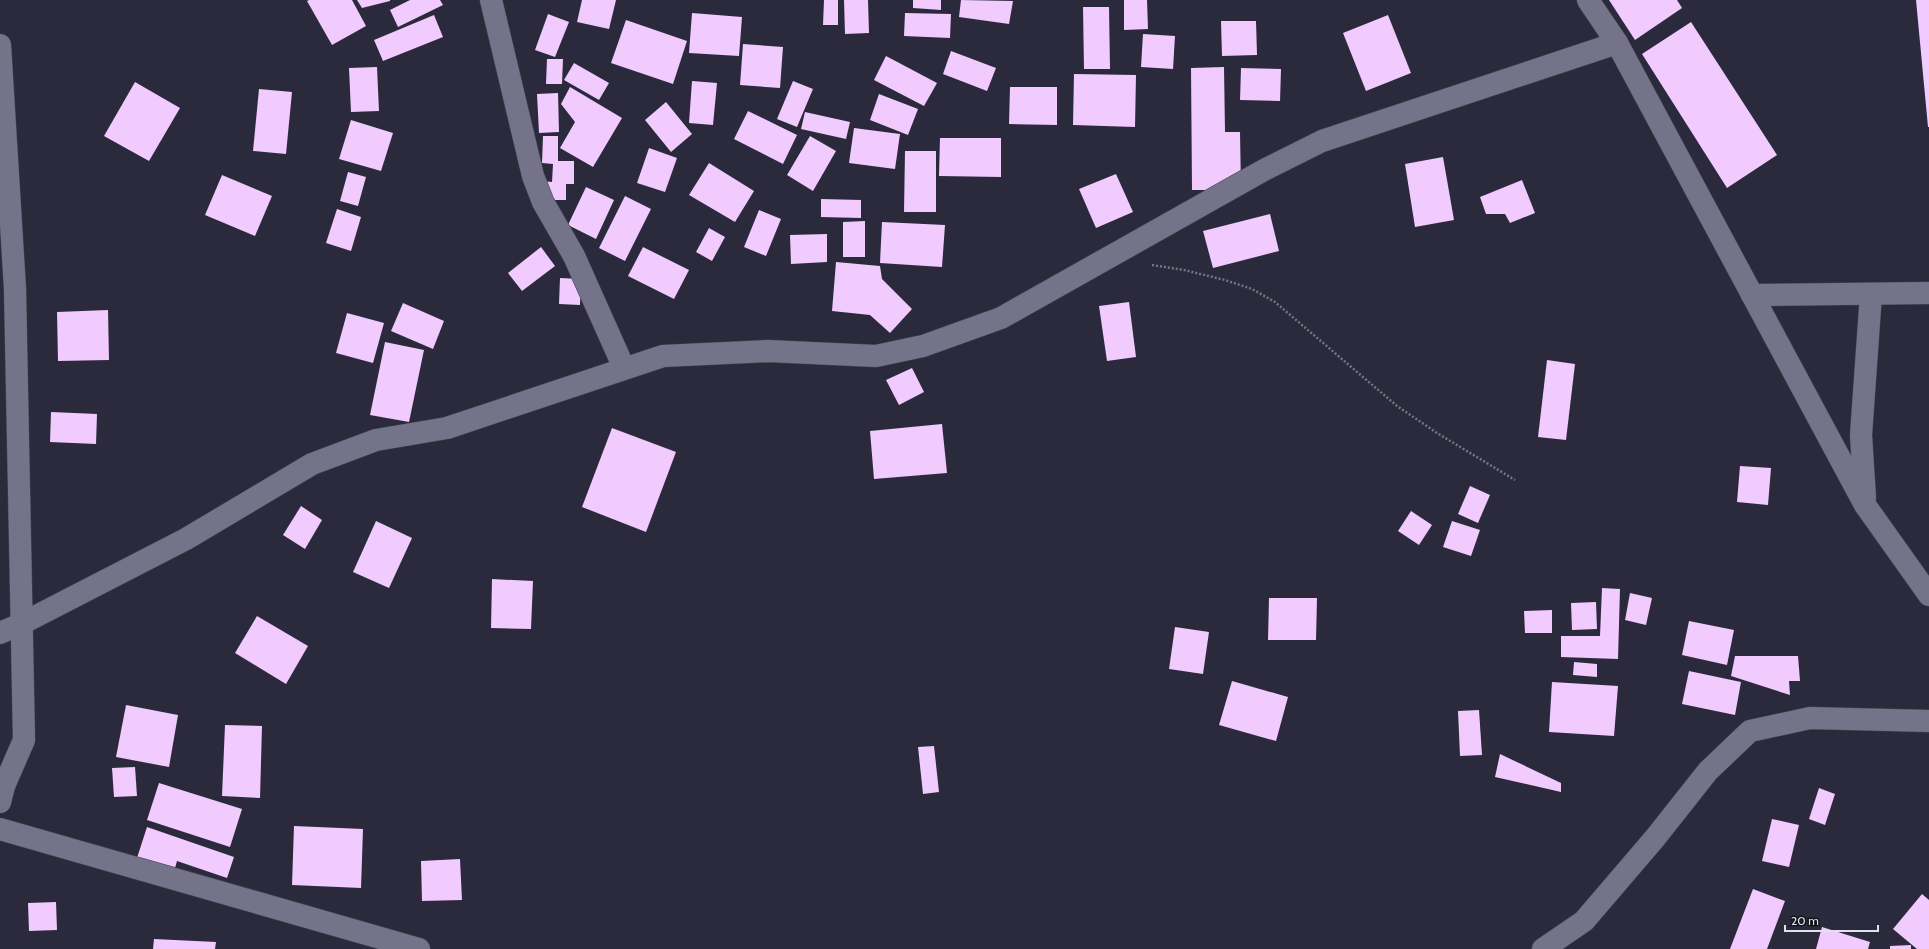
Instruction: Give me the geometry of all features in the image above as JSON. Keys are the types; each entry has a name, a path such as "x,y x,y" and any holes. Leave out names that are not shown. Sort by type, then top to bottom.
{"street":[{"path":"491,0 533,176 544,202 574,256 624,368"},
{"path":"1588,0 1617,43 1865,505 1929,595"},
{"path":"0,633 21,624 186,539 312,464 329,457 376,440 448,428 663,356 768,351 876,356 923,346 1001,318 1264,170 1322,141 1617,43"},
{"path":"0,45 16,289 24,740 4,786 0,802"},
{"path":"1752,295 1929,293"},
{"path":"1865,505 1862,434 1871,294"},
{"path":"1543,949 1584,921 1655,838 1708,772 1750,731 1810,718 1929,721"},
{"path":"0,829 419,949"}],"path":[{"path":"1145,264 1198,273 1225,280 1258,292 1275,302 1396,406 1437,433 1515,480"}],"building":[{"path":"352,0 366,26 332,45 307,1"},
{"path":"357,0 390,0 390,1 362,8"},
{"path":"410,0 440,0 443,5 398,27 390,10"},
{"path":"582,0 616,0 609,29 577,22"},
{"path":"824,0 838,0 838,25 823,25"},
{"path":"844,0 868,0 869,33 845,34"},
{"path":"913,0 941,0 941,10 913,8"},
{"path":"961,0 1013,1 1009,24 959,17"},
{"path":"1124,0 1147,0 1148,29 1124,30"},
{"path":"1609,0 1677,0 1682,8 1635,40"},
{"path":"1916,0 1929,0 1929,127 1928,127"},
{"path":"1083,7 1109,7 1110,69 1084,69"},
{"path":"692,13 742,17 739,56 689,53"},
{"path":"905,13 951,14 950,38 904,36"},
{"path":"548,14 569,22 555,57 535,50"},
{"path":"434,15 443,37 383,61 374,40"},
{"path":"1388,15 1411,73 1366,91 1343,33"},
{"path":"626,20 687,41 673,84 611,63"},
{"path":"1221,21 1256,21 1257,55 1222,56"},
{"path":"1691,22 1777,155 1727,188 1642,54"},
{"path":"1143,34 1175,36 1173,69 1141,67"},
{"path":"743,44 783,47 780,88 740,85"},
{"path":"951,51 996,68 987,91 943,74"},
{"path":"886,56 937,83 924,106 874,80"},
{"path":"547,59 563,59 562,84 546,84"},
{"path":"574,63 609,83 599,100 564,80"},
{"path":"377,67 379,111 351,112 349,68"},
{"path":"1224,67 1225,132 1240,132 1241,190 1192,190 1191,68"},
{"path":"1241,68 1281,69 1280,101 1240,100"},
{"path":"1074,74 1136,75 1135,127 1073,125"},
{"path":"692,81 717,83 713,125 689,123"},
{"path":"793,81 813,89 797,127 777,119"},
{"path":"135,82 180,108 149,161 104,136"},
{"path":"570,87 622,118 593,167 560,148 575,122 561,104"},
{"path":"1010,87 1057,87 1057,125 1009,124"},
{"path":"259,89 292,92 286,154 253,151"},
{"path":"558,93 559,132 539,133 537,94"},
{"path":"879,94 918,109 908,135 870,120"},
{"path":"666,102 692,134 671,152 645,120"},
{"path":"748,111 797,135 783,164 734,139"},
{"path":"805,112 850,122 846,139 801,129"},
{"path":"351,120 393,133 381,171 339,159"},
{"path":"854,128 900,134 895,169 849,163"},
{"path":"543,136 558,136 558,161 574,161 574,184 566,184 566,200 542,200 542,181 552,182 553,164 542,163"},
{"path":"810,136 836,151 813,191 787,175"},
{"path":"940,138 1001,138 1001,177 939,176"},
{"path":"649,148 677,158 665,192 637,183"},
{"path":"905,151 936,151 936,212 904,212"},
{"path":"1443,157 1454,220 1415,227 1405,164"},
{"path":"709,163 754,191 735,222 689,195"},
{"path":"348,172 366,177 358,206 340,201"},
{"path":"1116,174 1133,212 1096,228 1079,189"},
{"path":"222,175 272,196 255,236 205,215"},
{"path":"1522,180 1535,213 1510,223 1505,214 1486,214 1480,197"},
{"path":"586,187 614,200 596,239 568,225"},
{"path":"625,196 651,209 625,261 599,248"},
{"path":"821,199 861,200 861,218 821,217"},
{"path":"337,209 361,217 351,251 326,243"},
{"path":"759,210 781,219 766,256 744,247"},
{"path":"1270,214 1279,251 1213,268 1203,231"},
{"path":"865,221 865,257 843,257 843,222"},
{"path":"882,222 945,225 942,267 880,263"},
{"path":"709,228 725,237 712,261 696,252"},
{"path":"827,234 827,262 791,264 790,235"},
{"path":"541,247 555,266 522,291 508,273"},
{"path":"643,247 689,270 674,299 628,276"},
{"path":"836,262 880,266 882,279 912,309 890,333 870,315 832,311"},
{"path":"560,278 581,279 580,305 559,304"},
{"path":"1129,302 1136,357 1107,361 1099,306"},
{"path":"403,303 444,321 433,349 391,331"},
{"path":"108,310 109,360 58,361 57,312"},
{"path":"347,313 384,323 373,363 336,353"},
{"path":"385,342 424,350 409,422 370,415"},
{"path":"1547,360 1575,364 1566,440 1538,437"},
{"path":"912,368 924,392 899,405 886,380"},
{"path":"51,412 97,414 96,444 50,442"},
{"path":"942,424 947,473 874,479 870,431"},
{"path":"612,428 676,452 646,532 582,507"},
{"path":"1740,466 1771,468 1768,505 1737,502"},
{"path":"1470,486 1490,495 1478,523 1458,514"},
{"path":"301,506 322,520 305,549 283,535"},
{"path":"1411,511 1432,525 1419,545 1398,531"},
{"path":"376,521 412,538 389,588 353,572"},
{"path":"1452,521 1480,530 1471,556 1443,547"},
{"path":"492,579 533,581 531,629 491,628"},
{"path":"1602,588 1620,589 1618,659 1561,657 1561,636 1600,636"},
{"path":"1630,593 1652,598 1646,625 1625,620"},
{"path":"1269,598 1317,598 1316,640 1268,640"},
{"path":"1596,602 1597,629 1572,630 1571,603"},
{"path":"1552,610 1552,633 1525,633 1524,611"},
{"path":"257,616 308,646 286,684 235,653"},
{"path":"1689,621 1734,630 1727,665 1682,655"},
{"path":"1175,627 1209,632 1203,674 1169,669"},
{"path":"1735,656 1798,656 1800,681 1789,681 1790,695 1731,676"},
{"path":"1574,662 1597,664 1597,677 1573,675"},
{"path":"1689,671 1741,682 1735,715 1682,704"},
{"path":"1232,681 1288,697 1276,741 1219,725"},
{"path":"1552,682 1618,686 1614,736 1549,732"},
{"path":"126,705 178,715 169,767 116,757"},
{"path":"1479,710 1482,755 1460,756 1458,711"},
{"path":"225,725 262,726 260,798 222,796"},
{"path":"934,746 939,792 923,794 918,747"},
{"path":"1500,754 1561,783 1561,792 1495,777"},
{"path":"135,767 137,796 114,797 112,768"},
{"path":"159,783 242,809 230,847 147,820"},
{"path":"1819,788 1835,794 1825,825 1809,819"},
{"path":"1772,819 1799,825 1789,867 1762,861"},
{"path":"294,826 363,829 361,888 292,885"},
{"path":"147,827 234,857 227,878 177,861 175,868 165,865 163,871 136,861"},
{"path":"460,859 462,900 422,901 421,861"},
{"path":"1753,889 1785,901 1767,949 1730,949"},
{"path":"1922,894 1929,900 1929,949 1917,949 1893,929"},
{"path":"56,902 57,930 29,931 28,903"},
{"path":"1822,927 1870,942 1868,949 1816,949"},
{"path":"154,939 216,942 215,949 153,949"},
{"path":"1911,945 1911,949 1890,949 1890,946"}]}
